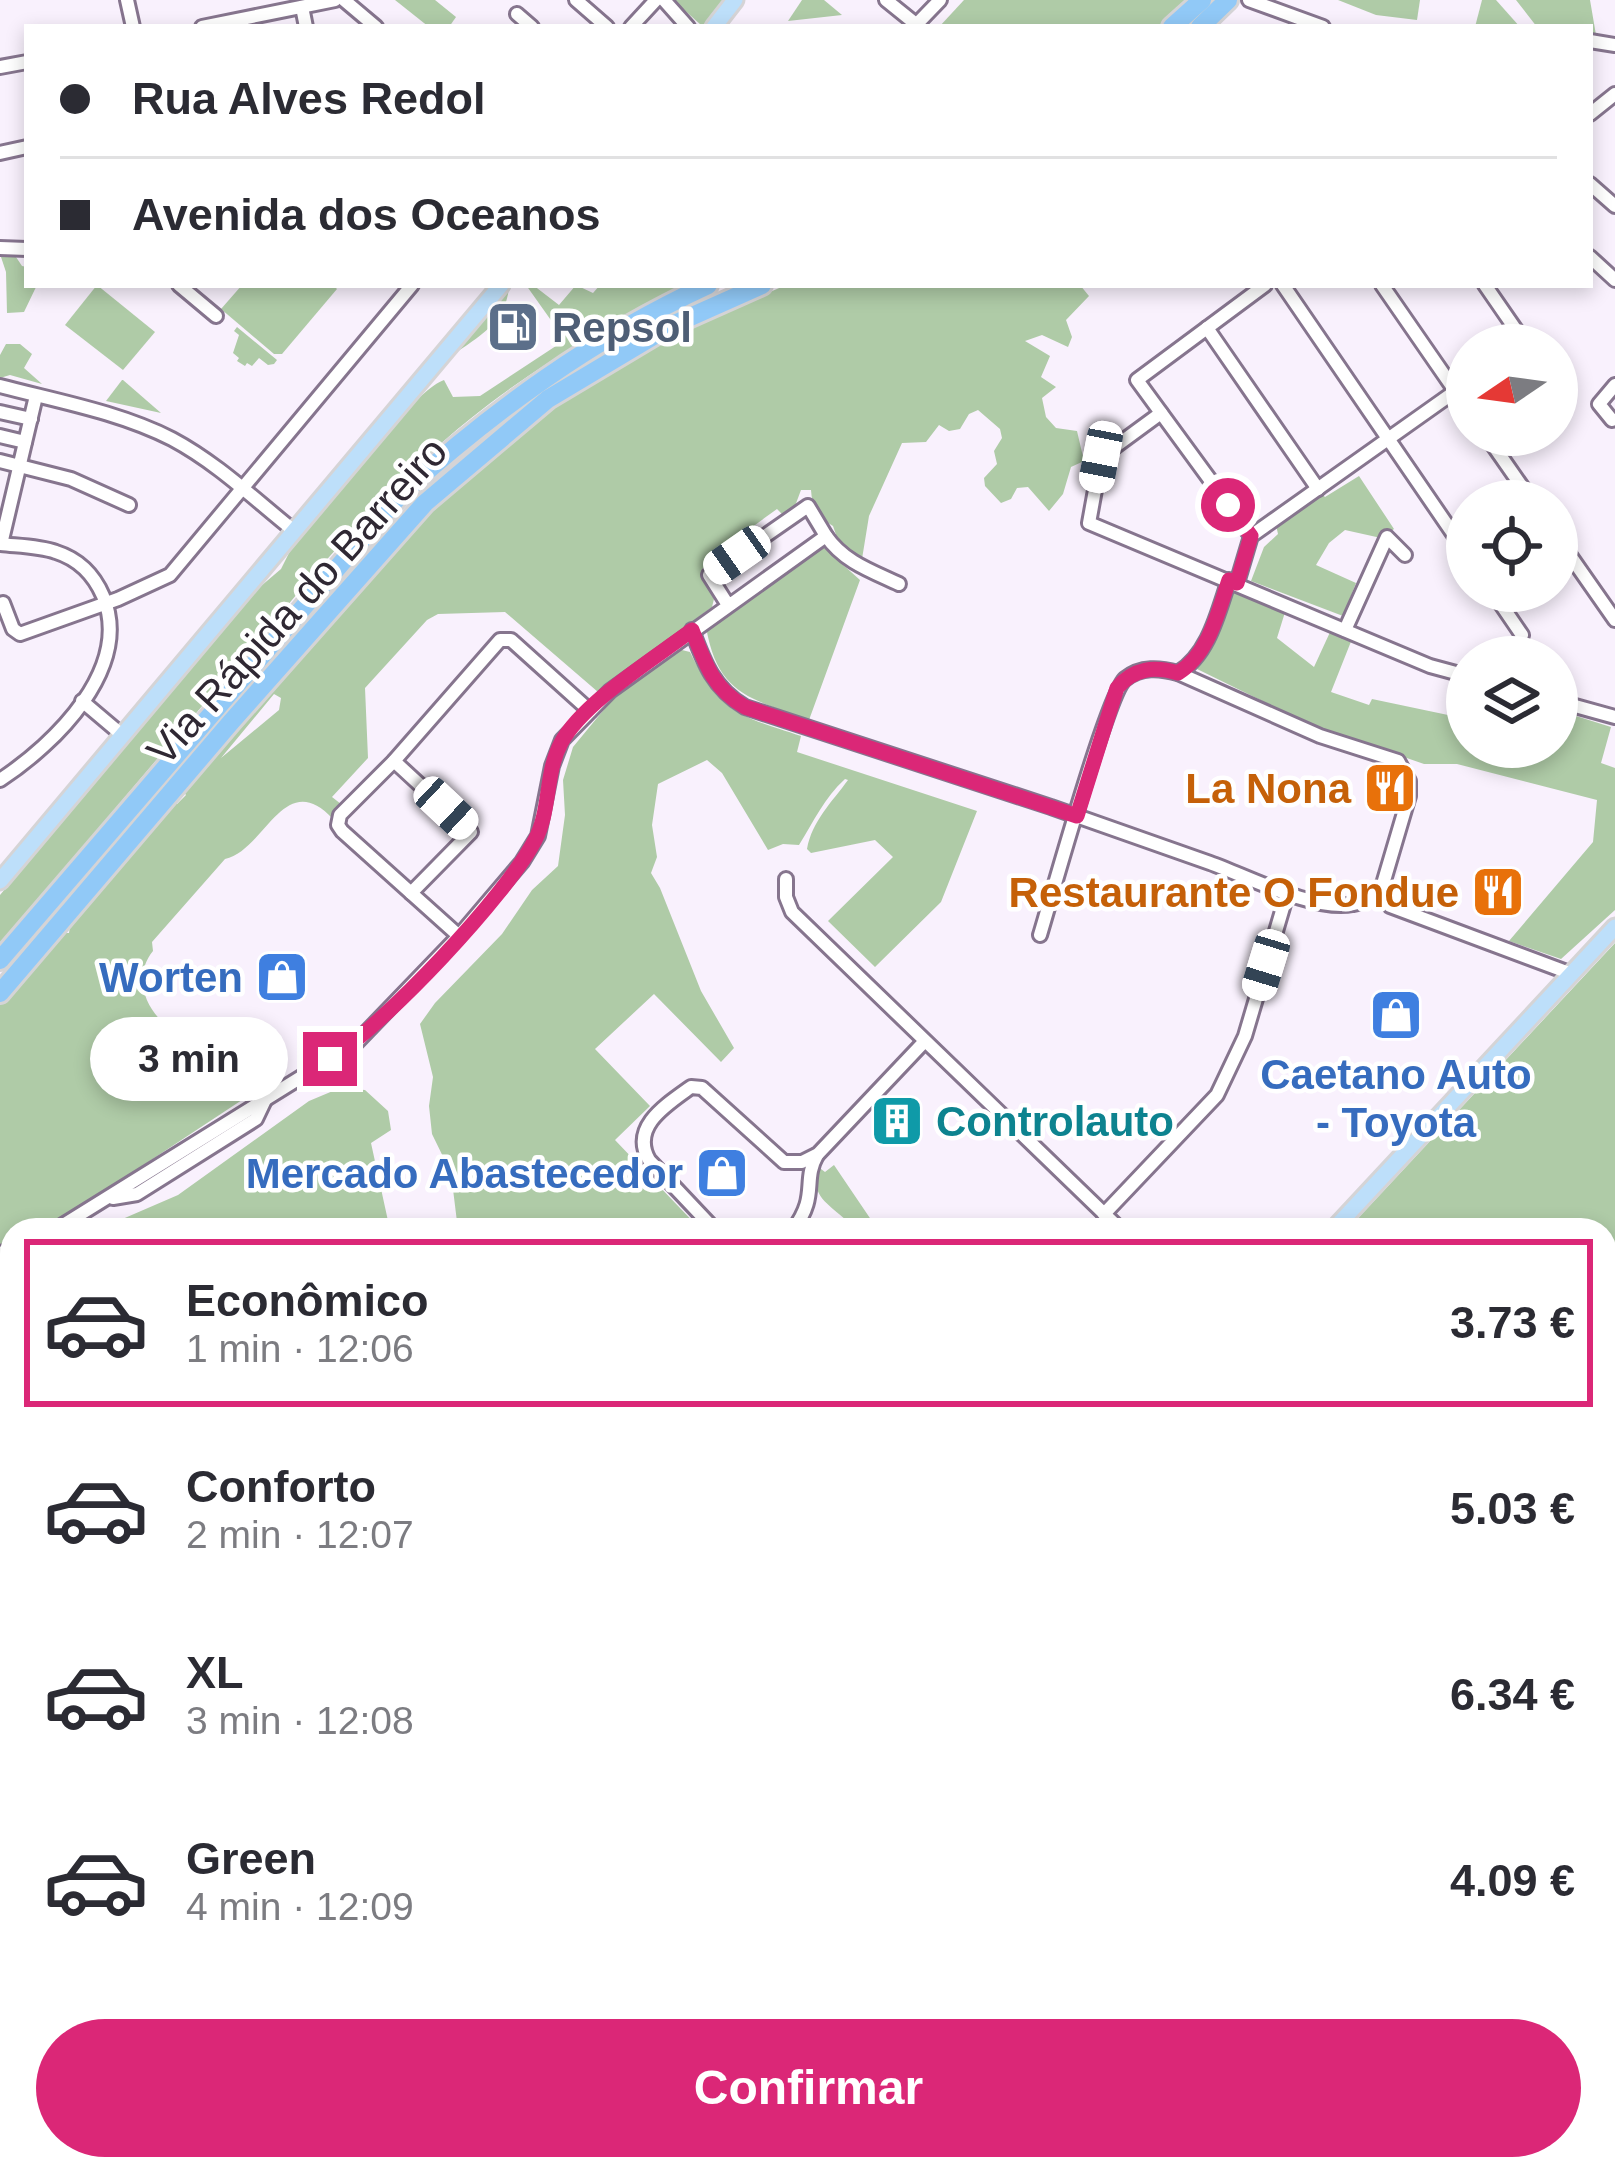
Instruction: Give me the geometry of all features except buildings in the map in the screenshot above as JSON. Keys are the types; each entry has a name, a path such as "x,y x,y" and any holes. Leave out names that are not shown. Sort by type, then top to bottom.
{"highway":[{"path":"1175,24 1202,0"},
{"path":"1203,24 1228,0"},
{"name":"Via Rápida do Barreiro","path":"0,960 400,495 523,392 594,344 702,288"},
{"name":"Via Rápida do Barreiro","path":"0,993 425,503 548,399 670,326 755,288"}],"main road":[{"path":"716,24 735,0"},
{"path":"0,881 498,288"},
{"path":"1344,1218 1615,927"}],"street":[{"path":"217,24 340,0 372,24"},
{"path":"576,0 604,24"},
{"path":"634,24 660,0 685,24"},
{"path":"886,0 913,24"},
{"path":"917,24 940,0"},
{"path":"1249,0 1315,24"},
{"path":"302,7 305,24"},
{"path":"517,14 529,24"},
{"path":"183,288 216,316"},
{"path":"3,603 13,629 20,634 160,583 410,288"},
{"path":"1251,536 1137,380 1261,288"},
{"path":"1291,288 1446,523"},
{"path":"1384,288 1446,368"},
{"path":"1487,288 1510,324"},
{"path":"1207,328 1318,489"},
{"path":"0,386 164,436 243,488 293,530"},
{"path":"1612,420 1599,404 1615,386"},
{"path":"0,780 38,751 82,701 110,644 106,604 93,578 52,550 0,544 37,396"},
{"path":"1178,673 1187,668 1211,633 1251,536 1446,398"},
{"path":"0,412 31,419"},
{"path":"1161,413 1101,457 1089,523 1446,670"},
{"path":"0,436 25,442"},
{"path":"0,461 71,478 129,506"},
{"path":"728,604 709,575 808,506 826,536 851,562 899,584"},
{"path":"75,1218 106,1199 136,1195 157,1182 256,1119 266,1097 356,1043 522,862 538,836 562,740 610,691 826,536"},
{"path":"1345,630 1387,537 1405,555"},
{"path":"1578,567 1615,620"},
{"path":"692,630 711,677 745,707 1077,816 1287,894 1348,905 1363,901 1383,884 1409,796 1409,781 1398,761 1319,736 1178,673 1149,669 1128,677 1117,688 1077,816 1040,935"},
{"path":"459,936 338,825 340,815 504,638 512,640 590,711"},
{"path":"82,701 121,734"},
{"path":"1578,707 1615,717"},
{"path":"394,761 471,832 411,893"},
{"path":"786,879 792,912 1108,1218"},
{"path":"1104,1214 1217,1095 1245,1036 1287,894"},
{"path":"1390,906 1572,974"},
{"path":"800,1218 811,1199 811,1166 818,1154 925,1042"},
{"path":"704,1218 641,1146 643,1129 691,1087 712,1094 784,1162 802,1162 818,1154"}],"green space":[{"path":"395,0 435,0 456,17 451,24 425,24"},
{"path":"673,0 726,0 708,23 700,24"},
{"path":"802,0 824,0 842,15 788,21"},
{"path":"964,0 1188,0 1162,24 942,24"},
{"path":"1338,0 1420,0 1417,20 1376,15"},
{"path":"1482,0 1496,0 1517,24 1476,24"},
{"path":"1516,0 1590,0 1596,35 1593,24 1535,24"},
{"path":"1,257 16,257 24,266 24,288 36,288 24,312 7,313"},
{"path":"95,288 101,288 155,332 123,370 65,325"},
{"path":"239,288 337,289 282,354 274,354 221,309"},
{"path":"509,288 496,320 452,355"},
{"path":"528,288 537,288 559,305 573,288 593,293 597,288 682,288 548,363 470,419 408,474 323,564 0,945 0,895 254,592 281,569 292,547 389,429 444,380 453,397 480,396 565,340"},
{"path":"780,288 1082,288 1089,296 1066,320 1072,337 1068,347 1042,335 1025,341 1050,356 1041,377 1056,387 1042,398 1046,417 1056,428 1077,431 1084,461 1071,467 1063,494 1049,511 1028,487 1017,488 1011,499 1001,503 985,486 984,478 997,464 994,451 1002,438 1000,429 978,410 969,414 960,429 949,431 939,425 926,442 902,443 869,516 862,559 842,547 833,526 817,511 811,490 801,490 795,506 783,515 777,509 708,559 711,566 705,582 714,599 712,607 598,692 505,612 438,614 427,620 365,688 368,758 332,797 341,804 333,819 316,805 288,806 239,853 225,859 152,942 143,987 153,1011 184,1035 249,1051 260,1066 257,1090 63,1218 0,1218 0,1004 69,933 70,926 174,802 186,795 183,791 344,602 429,512 551,407 649,349","holes":["274,694 281,698 279,710 221,758"]},
{"path":"237,327 277,360 274,364 259,358 252,366 237,361 233,353"},
{"path":"6,344 20,344 32,354 24,368 42,384 10,375 0,378 0,355"},
{"path":"123,380 161,413 106,401"},
{"path":"1359,476 1394,529 1381,538 1345,530 1329,543 1316,565 1356,583 1343,616 1251,581 1264,547 1278,534 1276,525 1319,491 1325,497"},
{"path":"822,546 860,580 809,720 740,691 719,668 706,627"},
{"path":"1234,591 1286,609 1277,638 1314,667 1331,630 1352,639 1331,692 1369,705 1372,699 1446,715 1446,764 1424,764 1309,724 1197,669"},
{"path":"678,649 690,652 711,688 733,709 801,736 797,752 977,811 941,902 875,967 828,921 893,857 875,840 811,853 807,849 818,821 848,780 831,794 799,845 768,850 722,773 707,760 658,784 652,825 657,857 651,873 701,991 734,1048 721,1062 654,994 595,1049 650,1106 615,1140 690,1218 457,1218 451,1173 432,1134 433,1077 420,1024 502,934 532,890 558,866 565,815 563,780 573,747 611,701"},
{"path":"1578,717 1611,727 1601,763 1615,768 1615,910 1561,959 1509,941 1593,842 1597,800 1473,768 1578,768"},
{"path":"1615,943 1615,1218 1358,1218"},
{"path":"340,1088 365,1090 388,1111 391,1130 371,1143 387,1218 125,1218 178,1195 309,1101"},
{"path":"834,1165 870,1218 844,1218 822,1198 816,1185 817,1166 825,1172"}],"place":[{"name":"Repsol","path":"513,327"},
{"name":"La Nona","path":"1390,788"},
{"name":"Restaurante O Fondue","path":"1498,892"},
{"name":"Worten","path":"282,977"},
{"name":"Caetano Auto - Toyota","path":"1396,1015"},
{"name":"Controlauto","path":"897,1121"},
{"name":"Mercado Abastecedor","path":"722,1173"}],"route":[{"path":"330,1059 356,1043 522,862 538,836 562,740 610,691 692,630 711,677 745,707 1077,816 1117,688 1142,670 1178,673 1187,668 1211,633 1229,580 1237,583 1251,536 1228,505"}]}
